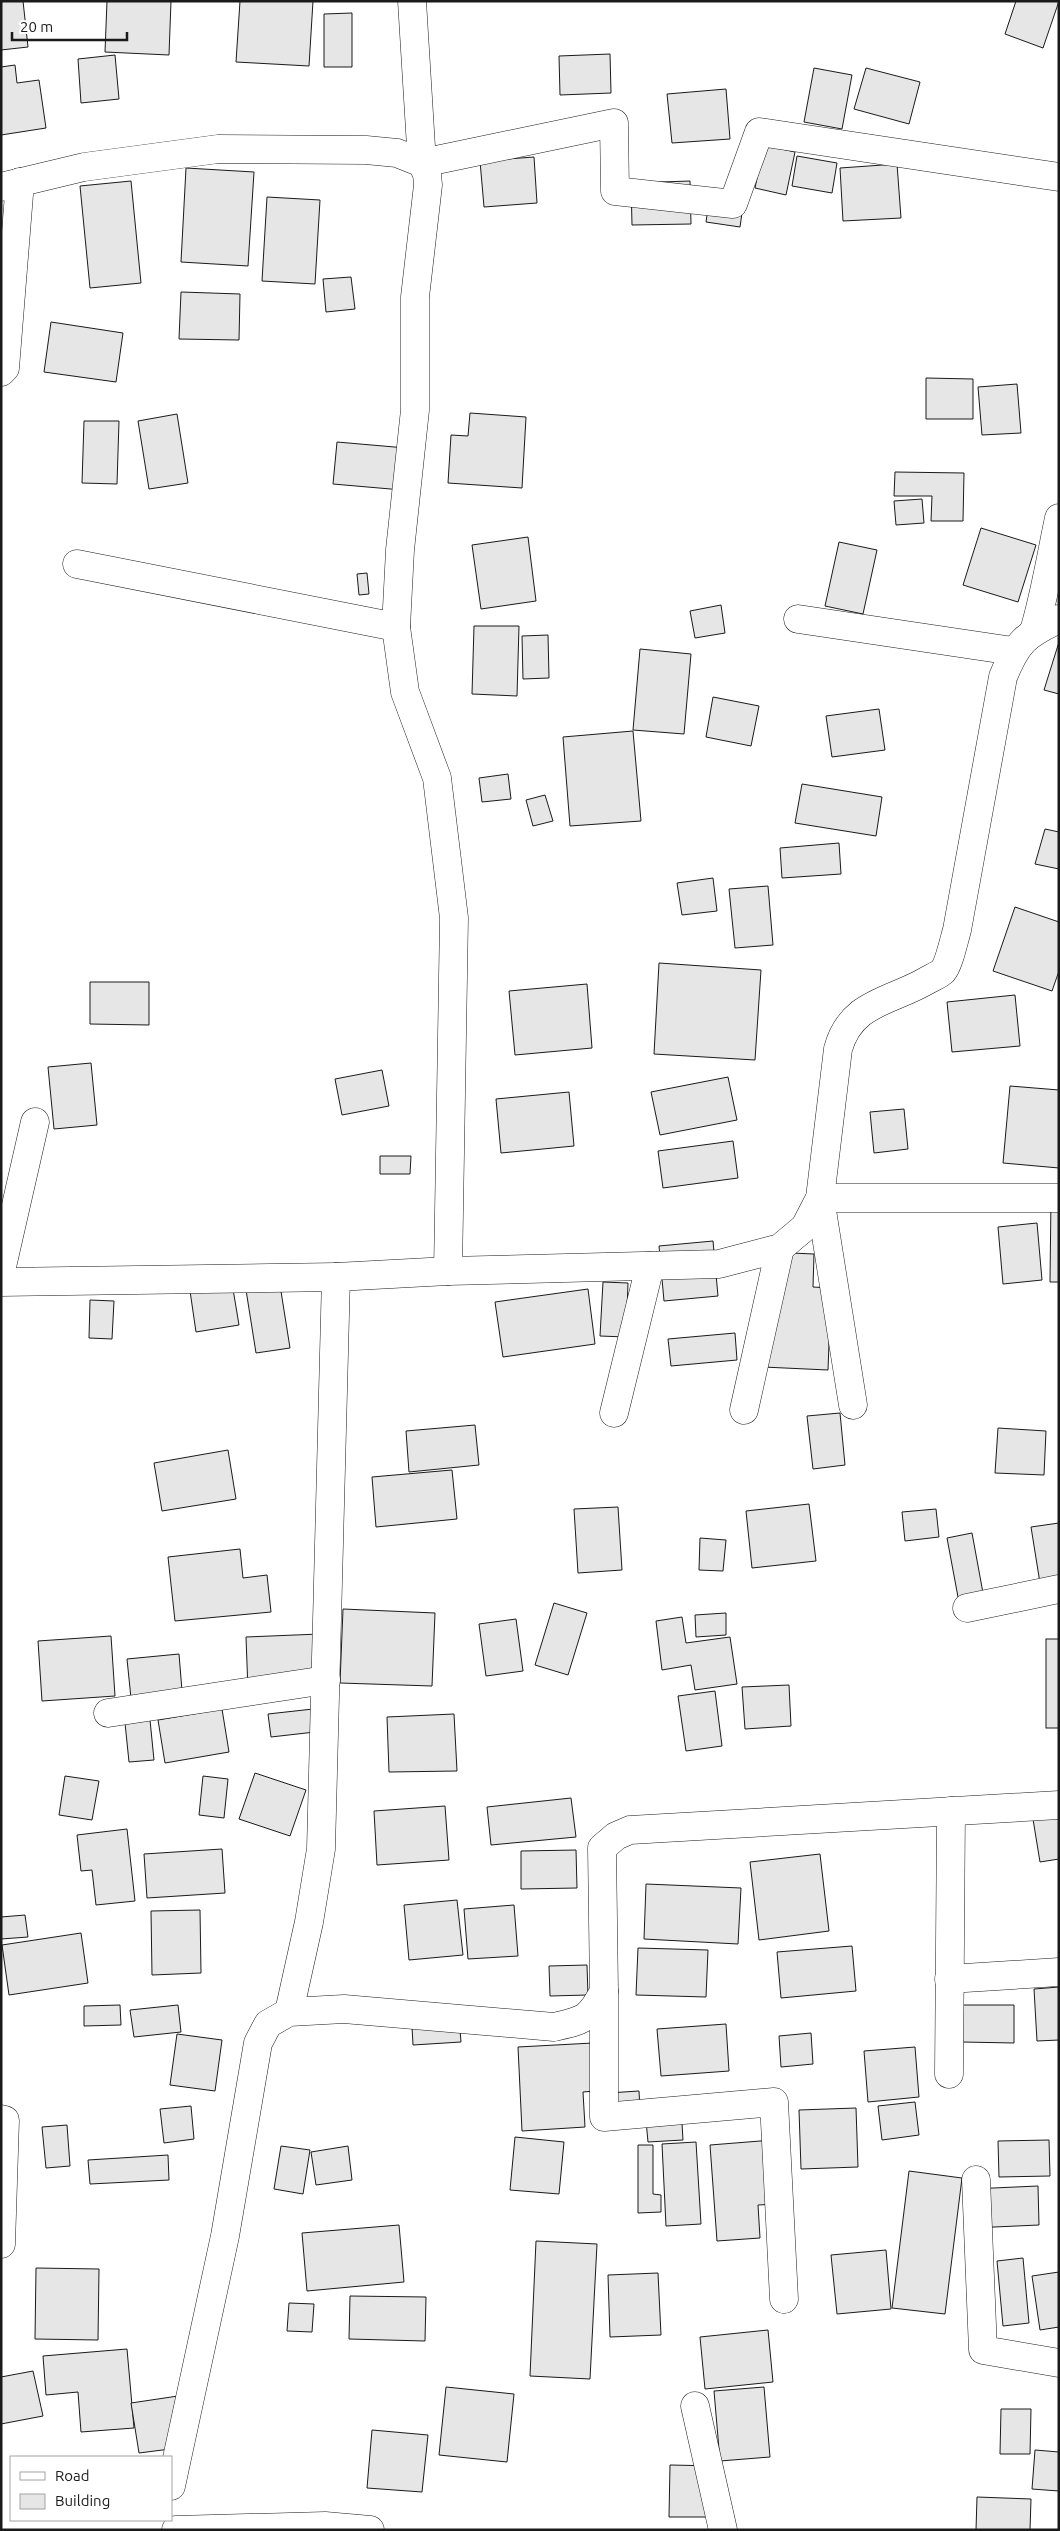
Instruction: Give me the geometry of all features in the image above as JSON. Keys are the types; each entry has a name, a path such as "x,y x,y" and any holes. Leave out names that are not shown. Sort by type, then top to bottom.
{"street":[{"path":"412,1 422,163 427,174 428,185 415,297 415,410 400,550 396,627 405,692 437,778 454,918 448,1270"},
{"path":"1,372 5,368 11,184 84,167 218,149 397,152 422,163 614,123 615,191 733,204 759,132 1059,177"},
{"path":"1034,631 1046,592 1047,572 1059,518"},
{"path":"77,564 396,627"},
{"path":"798,618 1013,651"},
{"path":"854,1405 820,1198 838,1049 843,1032 854,1018 882,1001 919,985 943,971 952,947 1003,677 1013,651 1034,631 1059,618"},
{"path":"1,1271 35,1122"},
{"path":"820,1198 1059,1198"},
{"path":"1,1282 336,1276 448,1270 719,1264 780,1248 805,1227 820,1198"},
{"path":"744,1410 780,1248"},
{"path":"614,1413 650,1266"},
{"path":"289,2012 309,1922 321,1849 336,1276"},
{"path":"967,1608 1059,1589"},
{"path":"108,1713 326,1680"},
{"path":"784,2299 774,2102 604,2117 602,1848 616,1836 630,1830 655,1826 1059,1805"},
{"path":"949,2074 950,1811"},
{"path":"950,1979 1059,1972"},
{"path":"172,2481 225,2236 258,2043 268,2024 289,2012 344,2009 554,2027 584,2020 596,2007 604,1992"},
{"path":"1,2119 5,2120 1,2244"},
{"path":"976,2180 983,2350 1059,2363"},
{"path":"694,2406 722,2530"},
{"path":"176,2530 325,2528 370,2530"}],"building":[{"path":"1,1 23,1 28,47 1,50"},
{"path":"107,1 171,1 169,55 105,52"},
{"path":"240,1 313,1 309,66 236,62"},
{"path":"1016,1 1059,1 1043,48 1005,34"},
{"path":"352,13 352,67 324,67 324,14"},
{"path":"610,54 611,93 560,95 559,56"},
{"path":"115,55 119,99 81,103 78,59"},
{"path":"15,65 17,83 39,80 46,128 1,135 1,67"},
{"path":"814,68 852,75 842,129 804,122"},
{"path":"866,68 920,82 909,124 854,109"},
{"path":"726,89 730,139 672,143 667,94"},
{"path":"764,145 795,152 786,195 755,188"},
{"path":"797,156 837,163 832,193 792,186"},
{"path":"534,157 537,203 484,207 480,161"},
{"path":"897,164 901,218 843,221 840,168"},
{"path":"186,168 254,172 248,266 181,262"},
{"path":"131,181 141,283 90,288 80,186"},
{"path":"690,181 691,224 632,225 631,183"},
{"path":"710,194 744,199 740,227 706,222"},
{"path":"267,197 320,200 315,284 262,281"},
{"path":"351,277 355,309 326,312 323,279"},
{"path":"181,292 240,294 239,340 179,339"},
{"path":"51,322 123,333 116,382 44,372"},
{"path":"926,378 973,379 973,419 926,419"},
{"path":"1017,384 1021,433 982,435 978,387"},
{"path":"470,413 526,417 522,488 448,483 451,435 468,436"},
{"path":"177,414 188,483 149,489 138,421"},
{"path":"84,421 119,421 117,484 82,483"},
{"path":"337,442 406,448 402,490 333,484"},
{"path":"895,472 964,473 963,521 931,521 932,496 894,496"},
{"path":"922,499 924,523 896,525 894,501"},
{"path":"981,528 1036,545 1018,602 963,585"},
{"path":"528,537 536,601 481,609 472,545"},
{"path":"839,542 877,550 863,614 825,606"},
{"path":"367,573 369,594 359,595 357,574"},
{"path":"721,605 725,633 695,638 690,611"},
{"path":"474,626 519,626 517,696 472,694"},
{"path":"548,635 549,678 523,679 522,636"},
{"path":"1059,642 1059,694 1044,690"},
{"path":"640,649 691,654 684,734 633,730"},
{"path":"713,697 759,706 751,746 706,737"},
{"path":"879,709 885,750 832,757 826,716"},
{"path":"633,731 641,821 570,826 563,737"},
{"path":"508,774 511,799 482,802 479,778"},
{"path":"802,784 882,797 876,836 795,823"},
{"path":"545,795 553,821 533,826 526,800"},
{"path":"1045,829 1059,832 1059,869 1035,864"},
{"path":"839,843 841,874 782,878 780,848"},
{"path":"713,878 717,911 682,915 677,883"},
{"path":"768,886 773,945 735,948 729,889"},
{"path":"1015,907 1059,922 1059,971 1052,991 993,971"},
{"path":"659,963 761,970 755,1060 654,1054"},
{"path":"90,982 149,982 149,1025 90,1024"},
{"path":"587,984 592,1048 515,1055 509,991"},
{"path":"1015,995 1020,1046 952,1052 947,1002"},
{"path":"91,1063 97,1125 54,1129 48,1067"},
{"path":"382,1070 389,1106 342,1115 335,1079"},
{"path":"728,1077 737,1120 660,1135 651,1092"},
{"path":"1010,1086 1059,1090 1059,1168 1003,1163"},
{"path":"569,1092 574,1146 501,1153 496,1099"},
{"path":"904,1109 908,1149 874,1153 870,1112"},
{"path":"733,1141 738,1178 663,1188 658,1151"},
{"path":"380,1156 411,1156 410,1174 380,1174"},
{"path":"1051,1198 1059,1198 1059,1282 1050,1282"},
{"path":"1037,1223 1042,1280 1003,1284 998,1227"},
{"path":"713,1241 718,1296 664,1301 659,1246"},
{"path":"768,1252 814,1254 813,1287 831,1288 828,1370 763,1367"},
{"path":"231,1277 239,1325 196,1332 189,1284"},
{"path":"603,1282 628,1283 626,1337 600,1336"},
{"path":"280,1285 290,1348 256,1353 246,1290"},
{"path":"588,1289 595,1344 503,1357 495,1302"},
{"path":"90,1300 114,1301 112,1339 89,1338"},
{"path":"735,1333 737,1360 671,1366 668,1339"},
{"path":"840,1413 845,1465 813,1469 807,1416"},
{"path":"475,1425 479,1465 409,1472 406,1431"},
{"path":"998,1428 1046,1431 1044,1475 995,1473"},
{"path":"228,1450 236,1499 162,1511 154,1463"},
{"path":"452,1470 457,1519 376,1527 372,1477"},
{"path":"809,1504 816,1561 752,1568 746,1511"},
{"path":"618,1507 622,1570 578,1573 574,1509"},
{"path":"936,1509 939,1537 905,1541 902,1512"},
{"path":"1059,1523 1059,1580 1040,1583 1031,1527"},
{"path":"972,1533 983,1593 958,1597 947,1538"},
{"path":"700,1538 726,1540 723,1571 699,1570"},
{"path":"240,1549 243,1578 267,1575 271,1612 175,1621 168,1557"},
{"path":"554,1603 587,1613 568,1675 535,1665"},
{"path":"343,1609 435,1613 432,1686 340,1683"},
{"path":"726,1613 726,1635 696,1637 695,1615"},
{"path":"682,1617 686,1643 730,1637 737,1684 695,1690 691,1665 662,1670 656,1621"},
{"path":"516,1619 523,1671 486,1676 479,1624"},
{"path":"320,1634 323,1687 248,1691 246,1637"},
{"path":"111,1636 115,1696 42,1701 38,1641"},
{"path":"1046,1639 1059,1639 1059,1728 1046,1728"},
{"path":"179,1654 183,1703 132,1708 127,1659"},
{"path":"789,1685 791,1726 745,1729 742,1687"},
{"path":"715,1691 722,1746 686,1751 678,1696"},
{"path":"222,1709 229,1752 165,1763 158,1720"},
{"path":"313,1709 315,1732 271,1737 268,1714"},
{"path":"454,1714 457,1771 389,1772 387,1717"},
{"path":"150,1720 154,1760 129,1762 125,1723"},
{"path":"255,1773 306,1790 290,1836 239,1819"},
{"path":"65,1776 99,1781 92,1820 59,1815"},
{"path":"203,1776 228,1779 224,1818 199,1815"},
{"path":"571,1798 576,1837 491,1845 487,1807"},
{"path":"1059,1802 1059,1859 1040,1862 1031,1807"},
{"path":"445,1806 449,1860 377,1865 374,1811"},
{"path":"127,1829 135,1901 96,1905 92,1870 81,1871 77,1835"},
{"path":"222,1849 225,1893 147,1898 144,1854"},
{"path":"576,1850 577,1888 521,1889 521,1851"},
{"path":"820,1854 829,1931 759,1940 750,1862"},
{"path":"646,1884 741,1888 738,1944 644,1939"},
{"path":"457,1900 463,1955 409,1960 404,1905"},
{"path":"514,1905 518,1956 468,1959 464,1909"},
{"path":"200,1910 201,1973 152,1975 151,1911"},
{"path":"25,1915 28,1937 1,1939 1,1917"},
{"path":"81,1933 88,1983 9,1995 2,1945"},
{"path":"852,1946 856,1991 781,1998 777,1952"},
{"path":"638,1948 708,1950 706,1997 636,1995"},
{"path":"587,1965 588,1995 550,1996 549,1966"},
{"path":"1059,1987 1059,2040 1037,2041 1034,1989"},
{"path":"120,2005 121,2025 84,2026 84,2006"},
{"path":"178,2005 181,2032 134,2037 130,2010"},
{"path":"963,2005 1014,2005 1014,2043 962,2042"},
{"path":"458,2006 461,2042 413,2045 411,2009"},
{"path":"726,2024 729,2071 661,2076 657,2029"},
{"path":"811,2033 813,2064 781,2067 779,2036"},
{"path":"177,2034 222,2040 215,2091 170,2085"},
{"path":"593,2043 595,2091 583,2092 585,2127 522,2131 518,2047"},
{"path":"915,2047 919,2097 868,2102 864,2051"},
{"path":"639,2091 641,2127 608,2093"},
{"path":"915,2102 919,2135 882,2140 878,2106"},
{"path":"191,2106 194,2139 164,2143 160,2109"},
{"path":"681,2107 683,2140 648,2142 645,2110"},
{"path":"856,2108 858,2167 801,2169 799,2110"},
{"path":"67,2125 70,2166 46,2168 42,2127"},
{"path":"515,2137 564,2142 559,2194 510,2190"},
{"path":"773,2140 778,2204 758,2205 760,2238 717,2241 710,2145"},
{"path":"1049,2140 1050,2176 999,2177 998,2141"},
{"path":"696,2142 701,2224 666,2226 662,2144"},
{"path":"638,2145 653,2145 653,2194 661,2195 661,2212 638,2213"},
{"path":"281,2146 310,2150 303,2194 274,2189"},
{"path":"348,2146 352,2180 316,2185 311,2152"},
{"path":"168,2155 169,2180 90,2184 88,2160"},
{"path":"909,2171 962,2178 945,2314 892,2308"},
{"path":"1038,2186 1039,2225 972,2228 971,2189"},
{"path":"399,2225 404,2282 307,2291 302,2233"},
{"path":"536,2241 597,2244 590,2379 530,2376"},
{"path":"886,2250 891,2309 837,2314 831,2255"},
{"path":"1023,2258 1029,2323 1003,2326 997,2261"},
{"path":"36,2268 99,2269 98,2340 35,2339"},
{"path":"1059,2272 1059,2327 1040,2330 1032,2276"},
{"path":"658,2273 661,2335 610,2337 608,2275"},
{"path":"350,2296 426,2297 425,2341 349,2339"},
{"path":"289,2303 314,2304 312,2332 287,2331"},
{"path":"768,2330 773,2382 705,2389 700,2337"},
{"path":"127,2349 134,2428 81,2432 78,2392 46,2395 43,2356"},
{"path":"33,2371 43,2416 1,2424 1,2377"},
{"path":"446,2387 514,2394 507,2462 439,2455"},
{"path":"764,2387 770,2457 720,2461 714,2391"},
{"path":"178,2396 186,2447 139,2453 131,2403"},
{"path":"1001,2409 1031,2409 1030,2454 1000,2454"},
{"path":"372,2430 428,2435 422,2492 367,2488"},
{"path":"1035,2450 1059,2452 1059,2491 1032,2489"},
{"path":"670,2465 718,2466 717,2517 669,2517"},
{"path":"977,2497 1031,2499 1030,2530 976,2530"}]}
